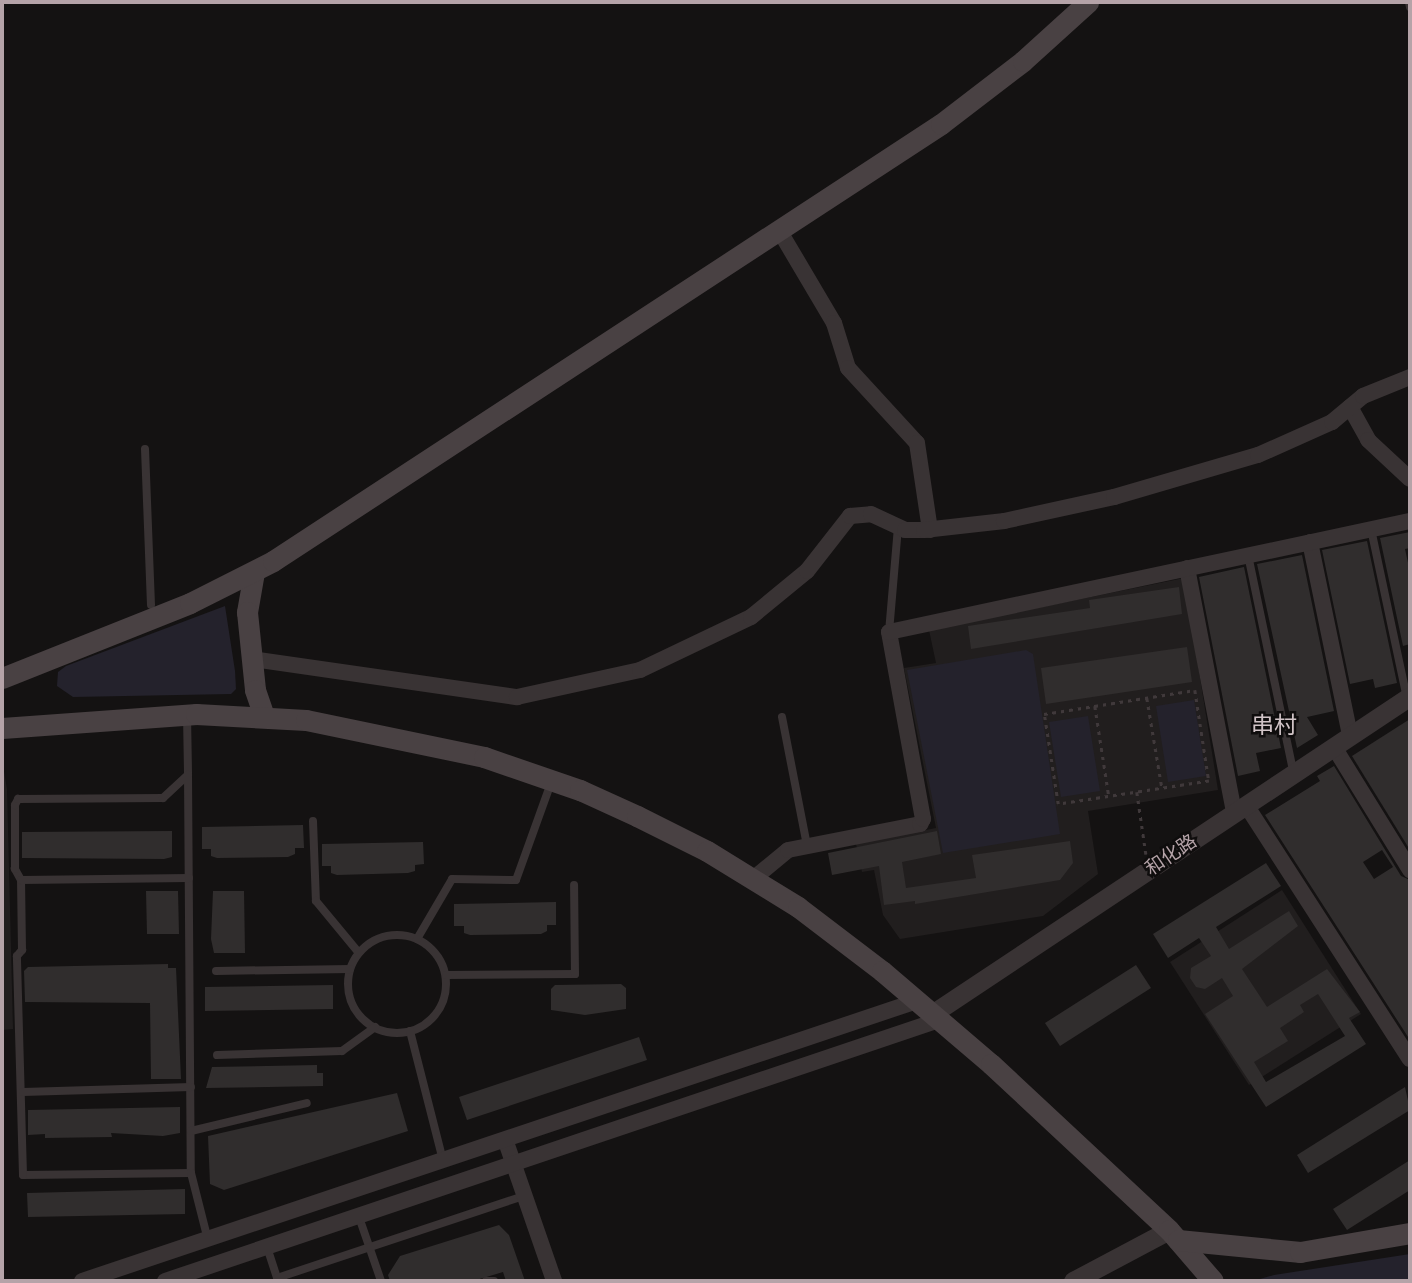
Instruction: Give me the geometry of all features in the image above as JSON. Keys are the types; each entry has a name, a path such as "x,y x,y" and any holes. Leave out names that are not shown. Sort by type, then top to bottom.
{"main road":[{"path":"2,665 151,605 266,551 907,132 1015,51 1069,2"},
{"path":"2,678 190,603 254,572 960,110 1023,61 1088,2"},
{"path":"254,572 247,612 252,659 264,716"},
{"path":"2,728 187,715 264,716 427,742 552,780 637,816 753,879 829,929 929,1012 1173,1235 1214,1276"},
{"path":"1173,1235 1300,1252 1410,1233"}],"street":[{"path":"779,230 834,323 848,368 917,443 930,530"},
{"path":"252,659 437,682 504,697 534,696 640,670 722,634 751,617 807,570 850,516 871,514 898,527 930,530 1021,518 1191,475 1258,455 1332,422 1363,396 1410,376"},
{"path":"1349,407 1371,443 1410,479"},
{"path":"753,879 776,855 807,846 920,824 923,819 889,632 1410,521"},
{"path":"1310,542 1342,741 1410,870"},
{"path":"1188,568 1240,809 1410,1059"},
{"name":"和化路","path":"929,1012 1149,870 1408,697"},
{"path":"82,1281 443,1162 929,1012"},
{"path":"165,1281 191,1277 267,1247 514,1165 929,1012"},
{"path":"506,1142 554,1281"},
{"path":"1073,1281 1173,1235"},
{"path":"181,1249 191,1277"}],"lane":[{"path":"145,449 151,605"},
{"path":"889,632 898,527"},
{"path":"1371,529 1408,697"},
{"path":"1248,555 1293,774"},
{"path":"187,715 191,1173 208,1240"},
{"path":"782,717 807,846"},
{"path":"188,775 163,798 18,799 15,869 21,880 22,950 17,956 23,1091 23,1175 191,1173"},
{"path":"417,939 452,879 516,880 552,780"},
{"path":"313,821 316,901 359,953"},
{"path":"21,880 189,878"},
{"path":"446,975 575,974 574,885"},
{"path":"382,937 417,939 438,956 446,975 441,1006 428,1022 410,1031 390,1032 374,1027 352,1002 350,970 359,953 382,937"},
{"path":"216,971 350,970"},
{"path":"217,1055 342,1051 374,1027"},
{"path":"410,1031 443,1162"},
{"path":"23,1091 191,1087"},
{"path":"191,1131 307,1103"},
{"path":"267,1247 277,1278 524,1196"},
{"path":"359,1217 381,1281"},
{"path":"486,1281 494,1281"}],"path":[{"path":"1195,690 1209,781 1058,804 1044,714 1095,706 1195,690"},
{"path":"1147,698 1162,788"},
{"path":"1095,706 1109,796"},
{"path":"1137,792 1149,870"}],"shaded area":[{"path":"1184,578 1218,790 1088,811 1098,874 1043,916 900,939 883,915 874,870 862,872 856,844 936,828 904,668 936,663 929,630"},
{"path":"225,606 235,671 236,689 231,694 73,697 57,686 58,672 66,666"},
{"path":"1026,650 1033,654 1060,834 943,853 907,670"},
{"path":"1194,700 1206,776 1168,782 1156,706"},
{"path":"1088,716 1100,791 1061,797 1049,722"},
{"path":"2,760 7,789 13,1029 2,1030"},
{"path":"1282,890 1361,1014 1249,1085 1170,962"},
{"path":"1410,1254 1410,1281 1253,1281 1274,1275"}],"building":[{"path":"1410,532 1410,548 1405,549 1410,572 1410,644 1403,646 1380,538"},
{"path":"1367,541 1397,683 1375,688 1373,679 1350,684 1322,550"},
{"path":"1302,555 1334,711 1307,717 1318,735 1297,748 1257,564"},
{"path":"1244,567 1281,748 1256,753 1260,771 1238,776 1199,577"},
{"path":"1179,587 1182,614 971,649 968,626 1090,608 1089,600"},
{"path":"1187,647 1192,682 1046,704 1041,668"},
{"path":"1410,719 1410,850 1352,756"},
{"path":"1334,766 1401,876 1410,880 1410,1040 1265,815 1320,781 1317,776","holes":["1382,850 1393,867 1374,879 1363,862"]},
{"path":"303,825 304,848 295,848 295,854 288,857 217,858 211,856 211,849 202,849 202,827"},
{"path":"172,831 172,857 164,859 22,858 22,832"},
{"path":"937,831 941,854 902,862 906,888 976,878 972,855 1070,841 1073,863 1060,880 915,904 915,901 884,905 879,866 832,875 828,853"},
{"path":"423,842 424,864 415,865 415,871 408,873 337,875 331,873 331,866 322,866 322,844"},
{"path":"1266,863 1281,886 1216,927 1229,949 1289,911 1298,926 1242,969 1267,1007 1327,969 1360,1012 1349,1018 1366,1044 1266,1107 1205,1014 1233,996 1222,978 1205,989 1196,987 1190,978 1191,968 1211,956 1199,938 1168,958 1153,934","holes":["1318,994 1345,1036 1266,1082 1254,1062 1288,1041 1280,1028 1304,1012 1300,1005"]},
{"path":"146,891 178,891 179,934 147,934"},
{"path":"213,891 244,891 245,953 214,953 211,939"},
{"path":"556,902 556,925 547,925 547,931 541,934 470,935 464,933 464,926 454,926 454,904"},
{"path":"168,964 168,968 176,968 181,1079 151,1079 150,1003 25,1002 24,971 28,967"},
{"path":"1136,965 1151,988 1060,1046 1045,1023"},
{"path":"621,984 626,988 626,1009 585,1015 551,1010 551,989 555,985"},
{"path":"333,985 333,1009 205,1011 205,987"},
{"path":"639,1037 647,1060 467,1120 459,1097"},
{"path":"317,1065 317,1073 323,1073 323,1086 206,1088 212,1067"},
{"path":"1405,1087 1410,1110 1308,1173 1297,1155"},
{"path":"397,1093 408,1131 224,1190 210,1184 208,1136"},
{"path":"180,1107 180,1133 163,1136 111,1133 112,1137 45,1138 45,1134 28,1135 28,1110"},
{"path":"1410,1160 1410,1190 1347,1230 1333,1209"},
{"path":"185,1189 185,1214 28,1217 27,1193"},
{"path":"499,1225 509,1235 525,1281 506,1281 503,1272 473,1281 390,1281 388,1275 400,1256"}],"district":[{"name":"串村","path":"1274,725"}]}
